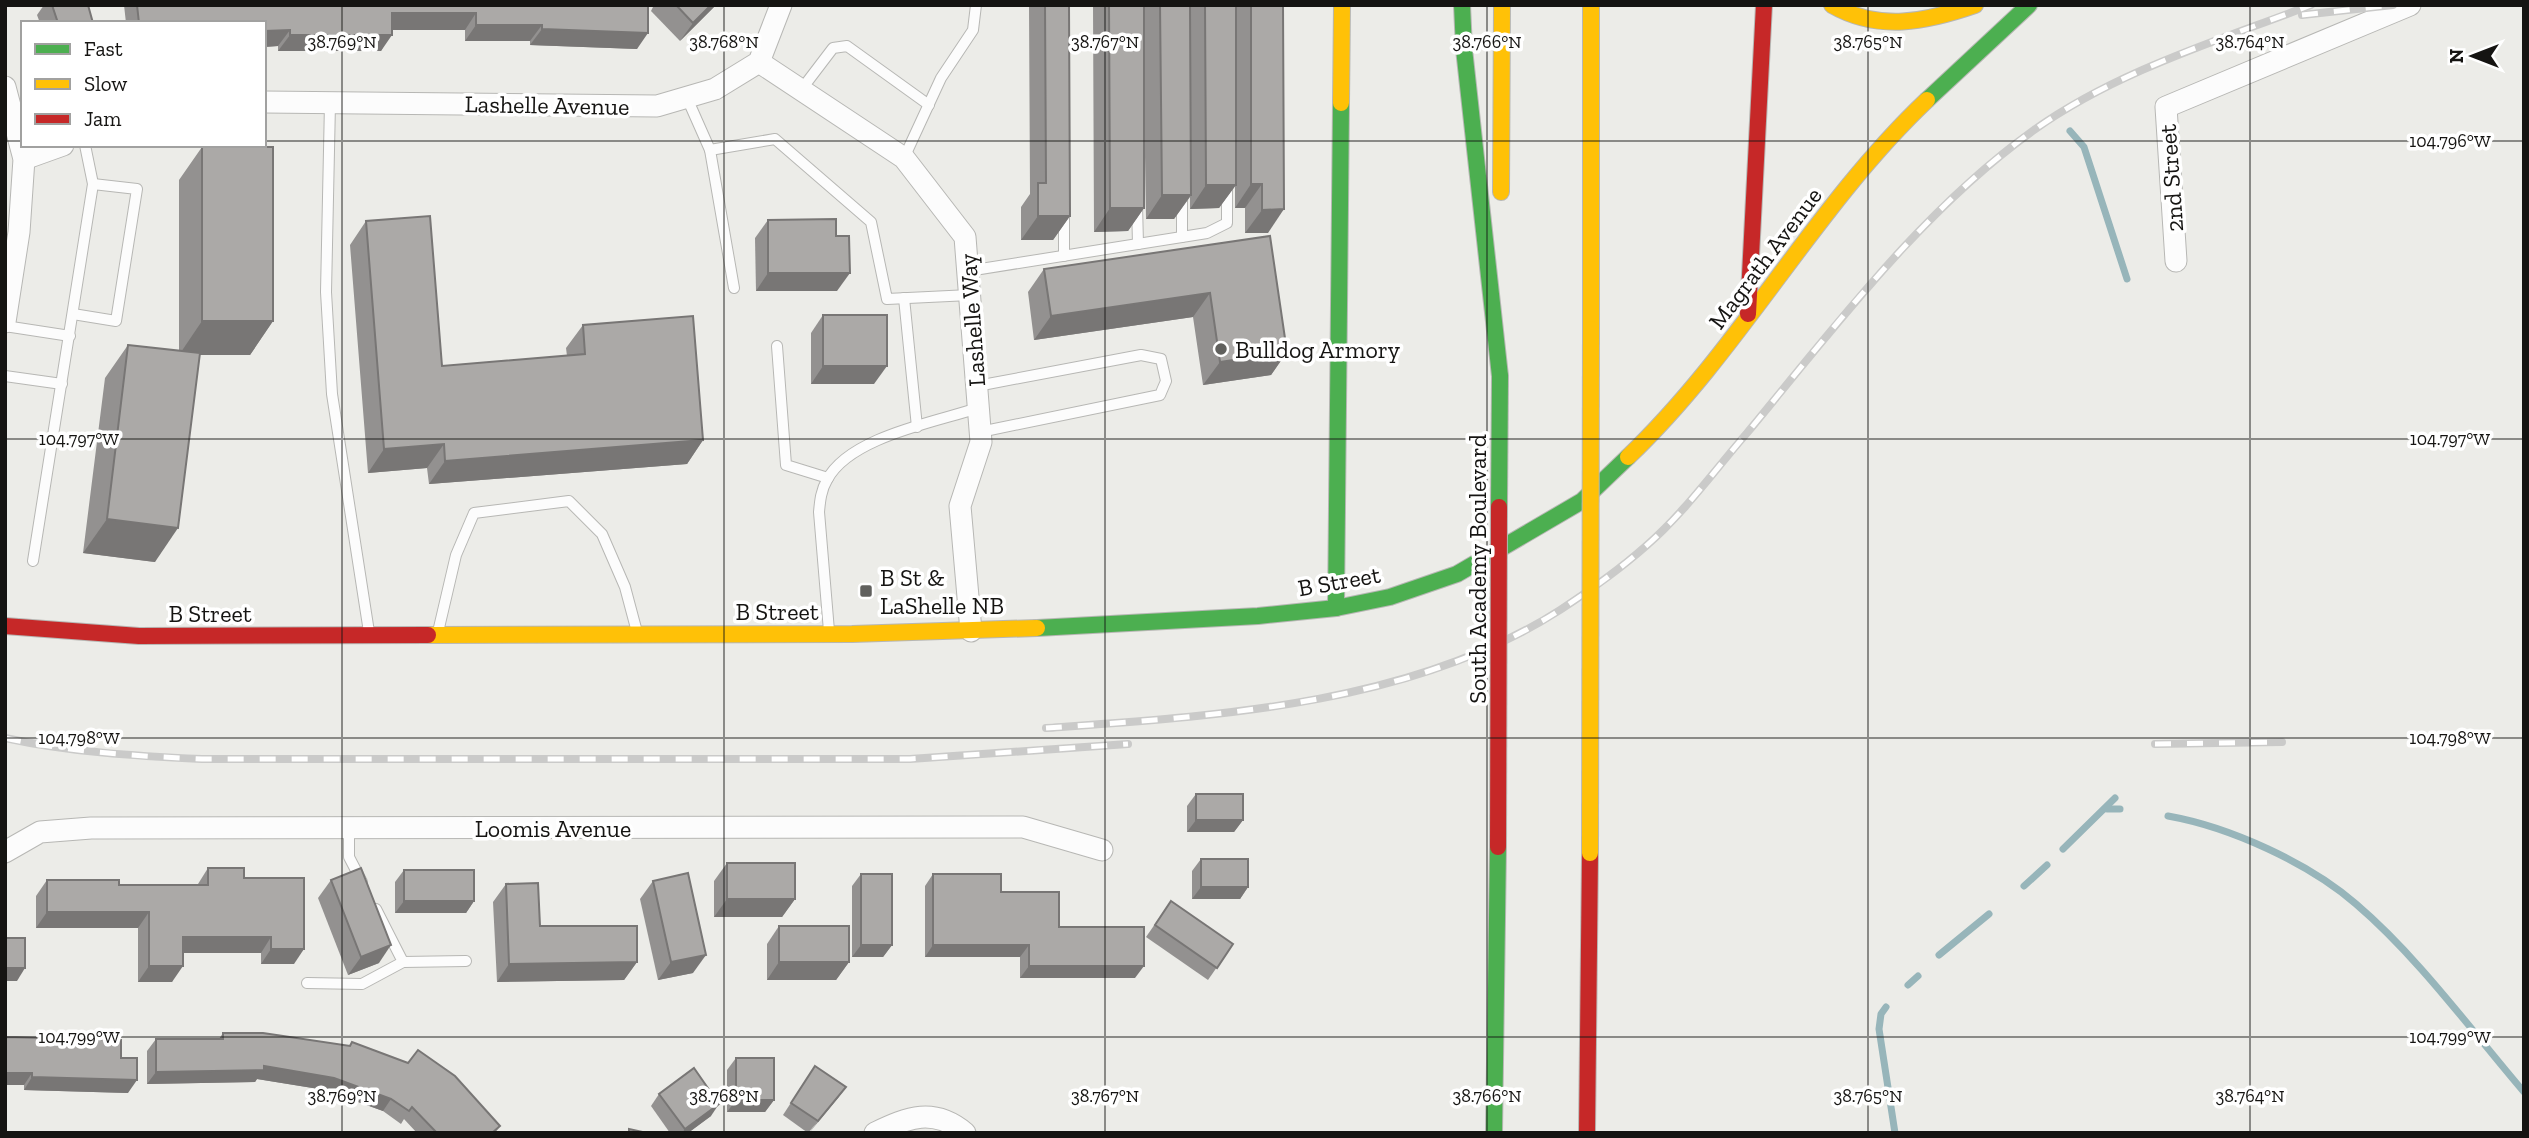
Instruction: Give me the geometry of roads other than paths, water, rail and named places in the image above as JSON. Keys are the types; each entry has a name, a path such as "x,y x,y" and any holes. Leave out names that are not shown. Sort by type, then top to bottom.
{"main road":[{"path":"1336,608 1342,5"},
{"path":"1462,5 1464,49 1500,376"},
{"name":"South Academy Boulevard","path":"1494,1133 1502,5"},
{"path":"1587,1133 1591,5"},
{"path":"1748,314 1764,5"},
{"path":"1832,5 1872,21 1907,24 1940,18 1975,5"},
{"name":"Magrath Avenue","path":"1532,532 1582,501 1647,439 1706,375 1748,314 1902,124 2029,5"},
{"name":"B Street","path":"5,626 139,636 829,634 971,631 1258,616 1336,608 1390,597 1457,574 1532,532"},
{"path":"1478,1133 1494,1026"}],"street":[{"path":"759,61 780,5"},
{"name":"2nd Street","path":"2176,261 2166,107 2410,5"},
{"name":"Lashelle Way","path":"759,61 904,158 965,237 981,442 960,506 971,631"},
{"name":"Lashelle Avenue","path":"266,102 657,106 715,89 759,61"},
{"path":"5,87 24,159 19,232 5,324"},
{"path":"24,159 57,147"},
{"name":"Loomis Avenue","path":"5,852 40,832 91,828 1023,827 1102,850"},
{"path":"875,1133 906,1118 926,1114 954,1124 965,1133"}],"lane":[{"path":"904,158 941,78 973,30 976,5"},
{"path":"801,90 833,48 847,46 929,105"},
{"path":"687,98 710,150 734,288"},
{"path":"330,103 326,292 332,394 370,635"},
{"path":"710,150 775,139 871,222 887,299 970,295"},
{"path":"33,561 93,184 85,147"},
{"path":"968,271 1207,233 1227,222 1227,169"},
{"path":"1182,183 1182,237"},
{"path":"73,314 116,321 137,189 93,184"},
{"path":"1137,191 1138,244"},
{"path":"1064,201 1064,256"},
{"path":"904,298 917,427"},
{"path":"5,324 70,336"},
{"path":"777,346 786,465 828,478"},
{"path":"977,386 1141,355 1161,359 1167,381 1160,396 980,432"},
{"path":"5,376 62,384"},
{"path":"829,634 819,512 821,494 828,478 843,461 866,446 978,408"},
{"path":"437,635 456,555 474,513 569,501 602,534 625,587 638,634"},
{"path":"349,828 349,857 367,892"},
{"path":"373,904 403,962"},
{"path":"307,983 362,984 403,962 466,961"}],"waterway":[{"path":"2070,131 2084,147 2127,279"},
{"path":"2063,849 2115,798"},
{"path":"2107,809 2120,809"},
{"path":"2168,816 2217,829 2268,849 2316,874 2337,889 2401,947 2524,1092"},
{"path":"2024,886 2047,865"},
{"path":"1939,955 1989,914"},
{"path":"1908,985 1918,976"},
{"path":"1886,1007 1881,1014 1879,1029 1895,1133"}],"railway":[{"path":"1046,728 1245,710 1312,700 1377,686 1441,667 1502,642 1560,610 1625,563 1673,520 1881,272 1954,197 1993,162 2066,109 2133,74 2311,5"},
{"path":"2302,15 2393,5"},
{"path":"5,738 103,753 202,759 910,759 1128,744"},
{"path":"2155,744 2282,742"}],"place":[{"name":"Bulldog Armory","path":"1221,349"},
{"name":"B St & LaShelle NB","path":"866,591"}]}
